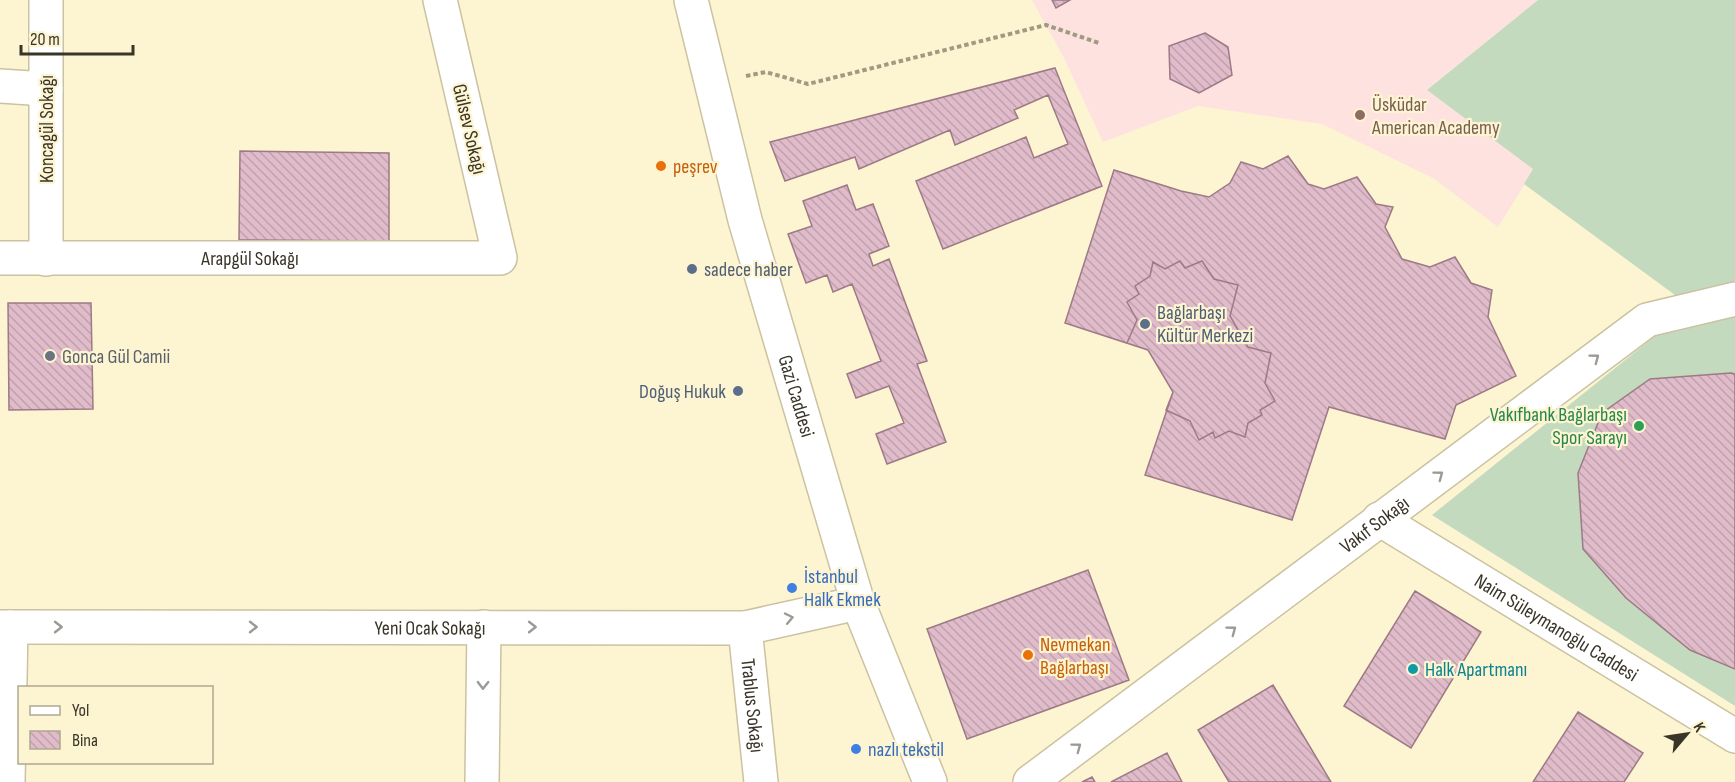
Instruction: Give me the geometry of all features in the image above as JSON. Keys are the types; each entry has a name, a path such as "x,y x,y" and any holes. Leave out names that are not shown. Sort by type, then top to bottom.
{"street":[{"name":"Koncagül Sokağı","path":"46,0 46,259"},
{"name":"Gülsev Sokağı","path":"440,0 500,258"},
{"name":"Gazi Caddesi","path":"691,0 745,220 858,603 930,782"},
{"path":"0,86 46,89"},
{"name":"Arapgül Sokağı","path":"0,258 500,258"},
{"name":"Vakıf Sokağı","path":"1030,782 1647,320 1735,299"},
{"name":"Naim Süleymanoğlu Caddesi","path":"1379,519 1735,736"},
{"name":"Yeni Ocak Sokağı","path":"6,627 745,628 858,603"},
{"path":"6,627 8,782"},
{"path":"482,782 484,627"},
{"name":"Trablus Sokağı","path":"745,628 761,782"}],"path":[{"path":"711,84 766,72 808,84 1046,25 1099,43"}],"shaded area":[{"name":"Üsküdar American Academy","path":"1032,0 1538,0 1427,90 1534,169 1498,227 1433,178 1322,124 1198,106 1103,142 1064,58"}],"green space":[{"path":"1538,0 1735,0 1735,287 1679,298 1524,184 1533,169 1427,90"},
{"name":"Vakıfbank Bağlarbaşı Spor Sarayı","path":"1735,313 1735,706 1432,515 1655,336"}],"building":[{"path":"1052,0 1070,0 1056,8"},
{"path":"1205,33 1228,47 1232,75 1199,93 1170,79 1169,46"},
{"path":"1055,68 1102,186 943,249 916,181 1026,137 1034,158 1068,144 1048,95 1014,110 1018,118 955,145 950,130 859,169 855,157 785,181 770,142"},
{"path":"240,151 389,153 389,241 239,240"},
{"path":"1288,156 1308,184 1324,189 1357,177 1376,204 1393,207 1385,227 1402,259 1430,267 1455,257 1471,283 1492,290 1488,317 1516,376 1456,405 1445,439 1329,407 1292,520 1145,475 1173,392 1148,350 1065,323 1114,170 1181,191 1209,197 1230,183 1241,162 1263,169"},
{"path":"847,185 856,210 873,204 889,246 869,254 873,266 889,259 927,361 917,364 946,442 887,464 876,434 904,423 889,386 856,398 847,374 881,361 852,284 833,292 827,275 806,283 788,234 812,226 803,201"},
{"path":"1180,261 1185,268 1202,261 1214,279 1238,285 1230,316 1248,347 1271,353 1265,383 1275,401 1260,410 1262,415 1248,423 1245,437 1229,431 1215,438 1213,432 1199,440 1190,421 1166,410 1173,392 1148,350 1127,343 1137,320 1127,302 1139,294 1135,286 1150,276 1153,262 1165,269"},
{"name":"Gonca Gül Camii","path":"8,303 91,303 93,409 9,410"},
{"path":"1735,374 1735,669 1690,650 1626,598 1583,549 1578,473 1602,413 1650,379"},
{"name":"Nevmekan Bağlarbaşı","path":"1088,570 1129,680 967,739 927,629"},
{"name":"Halk Apartmanı","path":"1415,591 1481,632 1411,748 1344,706"},
{"path":"1273,685 1331,782 1229,782 1198,730"},
{"path":"1578,712 1643,753 1624,782 1533,782"},
{"path":"1167,753 1182,782 1111,782"},
{"path":"1092,777 1095,782 1082,782"}],"place":[{"name":"Üsküdar American Academy","path":"1360,115"},
{"name":"peşrev","path":"661,166"},
{"name":"sadece haber","path":"692,269"},
{"name":"Bağlarbaşı Kültür Merkezi","path":"1145,324"},
{"name":"Gonca Gül Camii","path":"50,356"},
{"name":"Doğuş Hukuk","path":"738,391"},
{"name":"Vakıfbank Bağlarbaşı Spor Sarayı","path":"1639,426"},
{"name":"İstanbul Halk Ekmek","path":"792,588"},
{"name":"Nevmekan Bağlarbaşı","path":"1028,655"},
{"name":"Halk Apartmanı","path":"1413,669"},
{"name":"nazlı tekstil","path":"856,749"}]}
